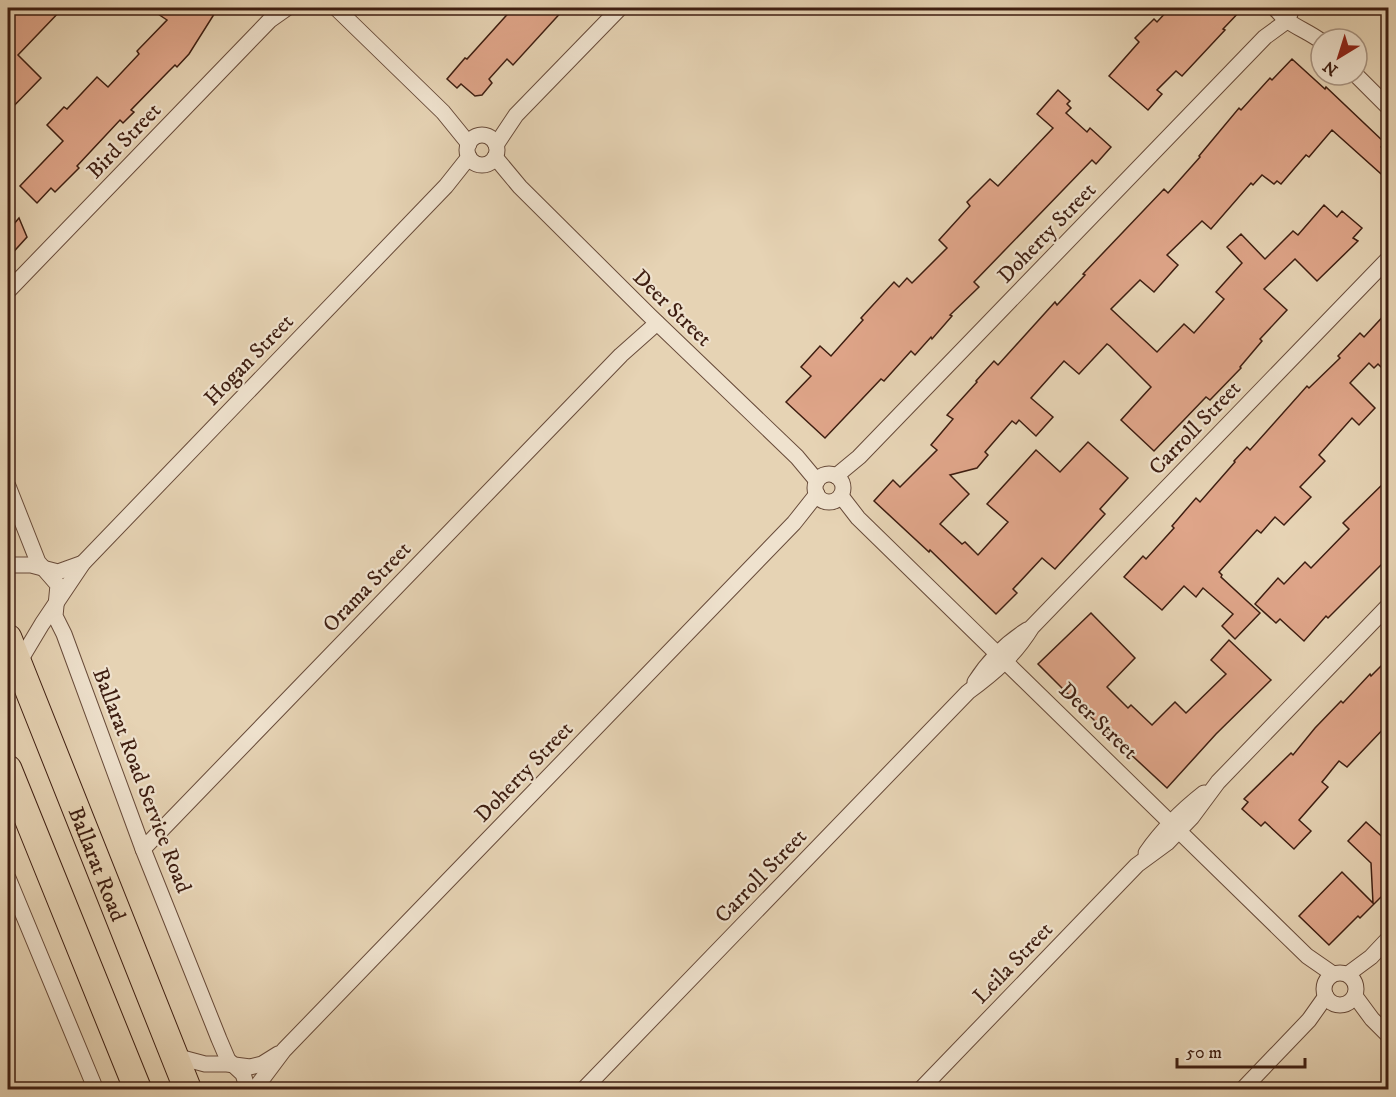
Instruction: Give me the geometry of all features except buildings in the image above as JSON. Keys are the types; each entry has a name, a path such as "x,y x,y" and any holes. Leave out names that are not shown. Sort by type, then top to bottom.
{"highway":[{"name":"Ballarat Road","path":"8,638 188,1089"},
{"path":"8,769 138,1089"}],"street":[{"name":"Bird Street","path":"8,291 275,14 287,8"},
{"name":"Deer Street","path":"336,8 653,320 829,488 1389,1035"},
{"name":"Hogan Street","path":"18,664 55,603 83,563 620,8"},
{"name":"Doherty Street","path":"254,1089 284,1050 1266,38 1285,12"},
{"path":"1285,12 1310,27"},
{"path":"1368,87 1389,107"},
{"name":"Carroll Street","path":"583,1089 968,692 986,666 1002,657 1010,641 1032,627 1389,259"},
{"name":"Orama Street","path":"143,849 653,320"},
{"name":"Ballarat Road Service Road","path":"8,486 28,540 43,568 58,585 55,616 64,634 143,849 219,1039 227,1058 243,1074 248,1089"},
{"name":"Hogan Street","path":"8,565 28,564 53,572 63,572 83,563"},
{"name":"Leila Street","path":"920,1089 1137,866 1158,835 1175,826 1183,809 1218,782 1389,606"},
{"path":"9,888 96,1089"},
{"path":"1242,1089 1389,939"},
{"name":"Doherty Street","path":"175,1056 205,1064 233,1064 245,1067 257,1066 284,1050"}]}
